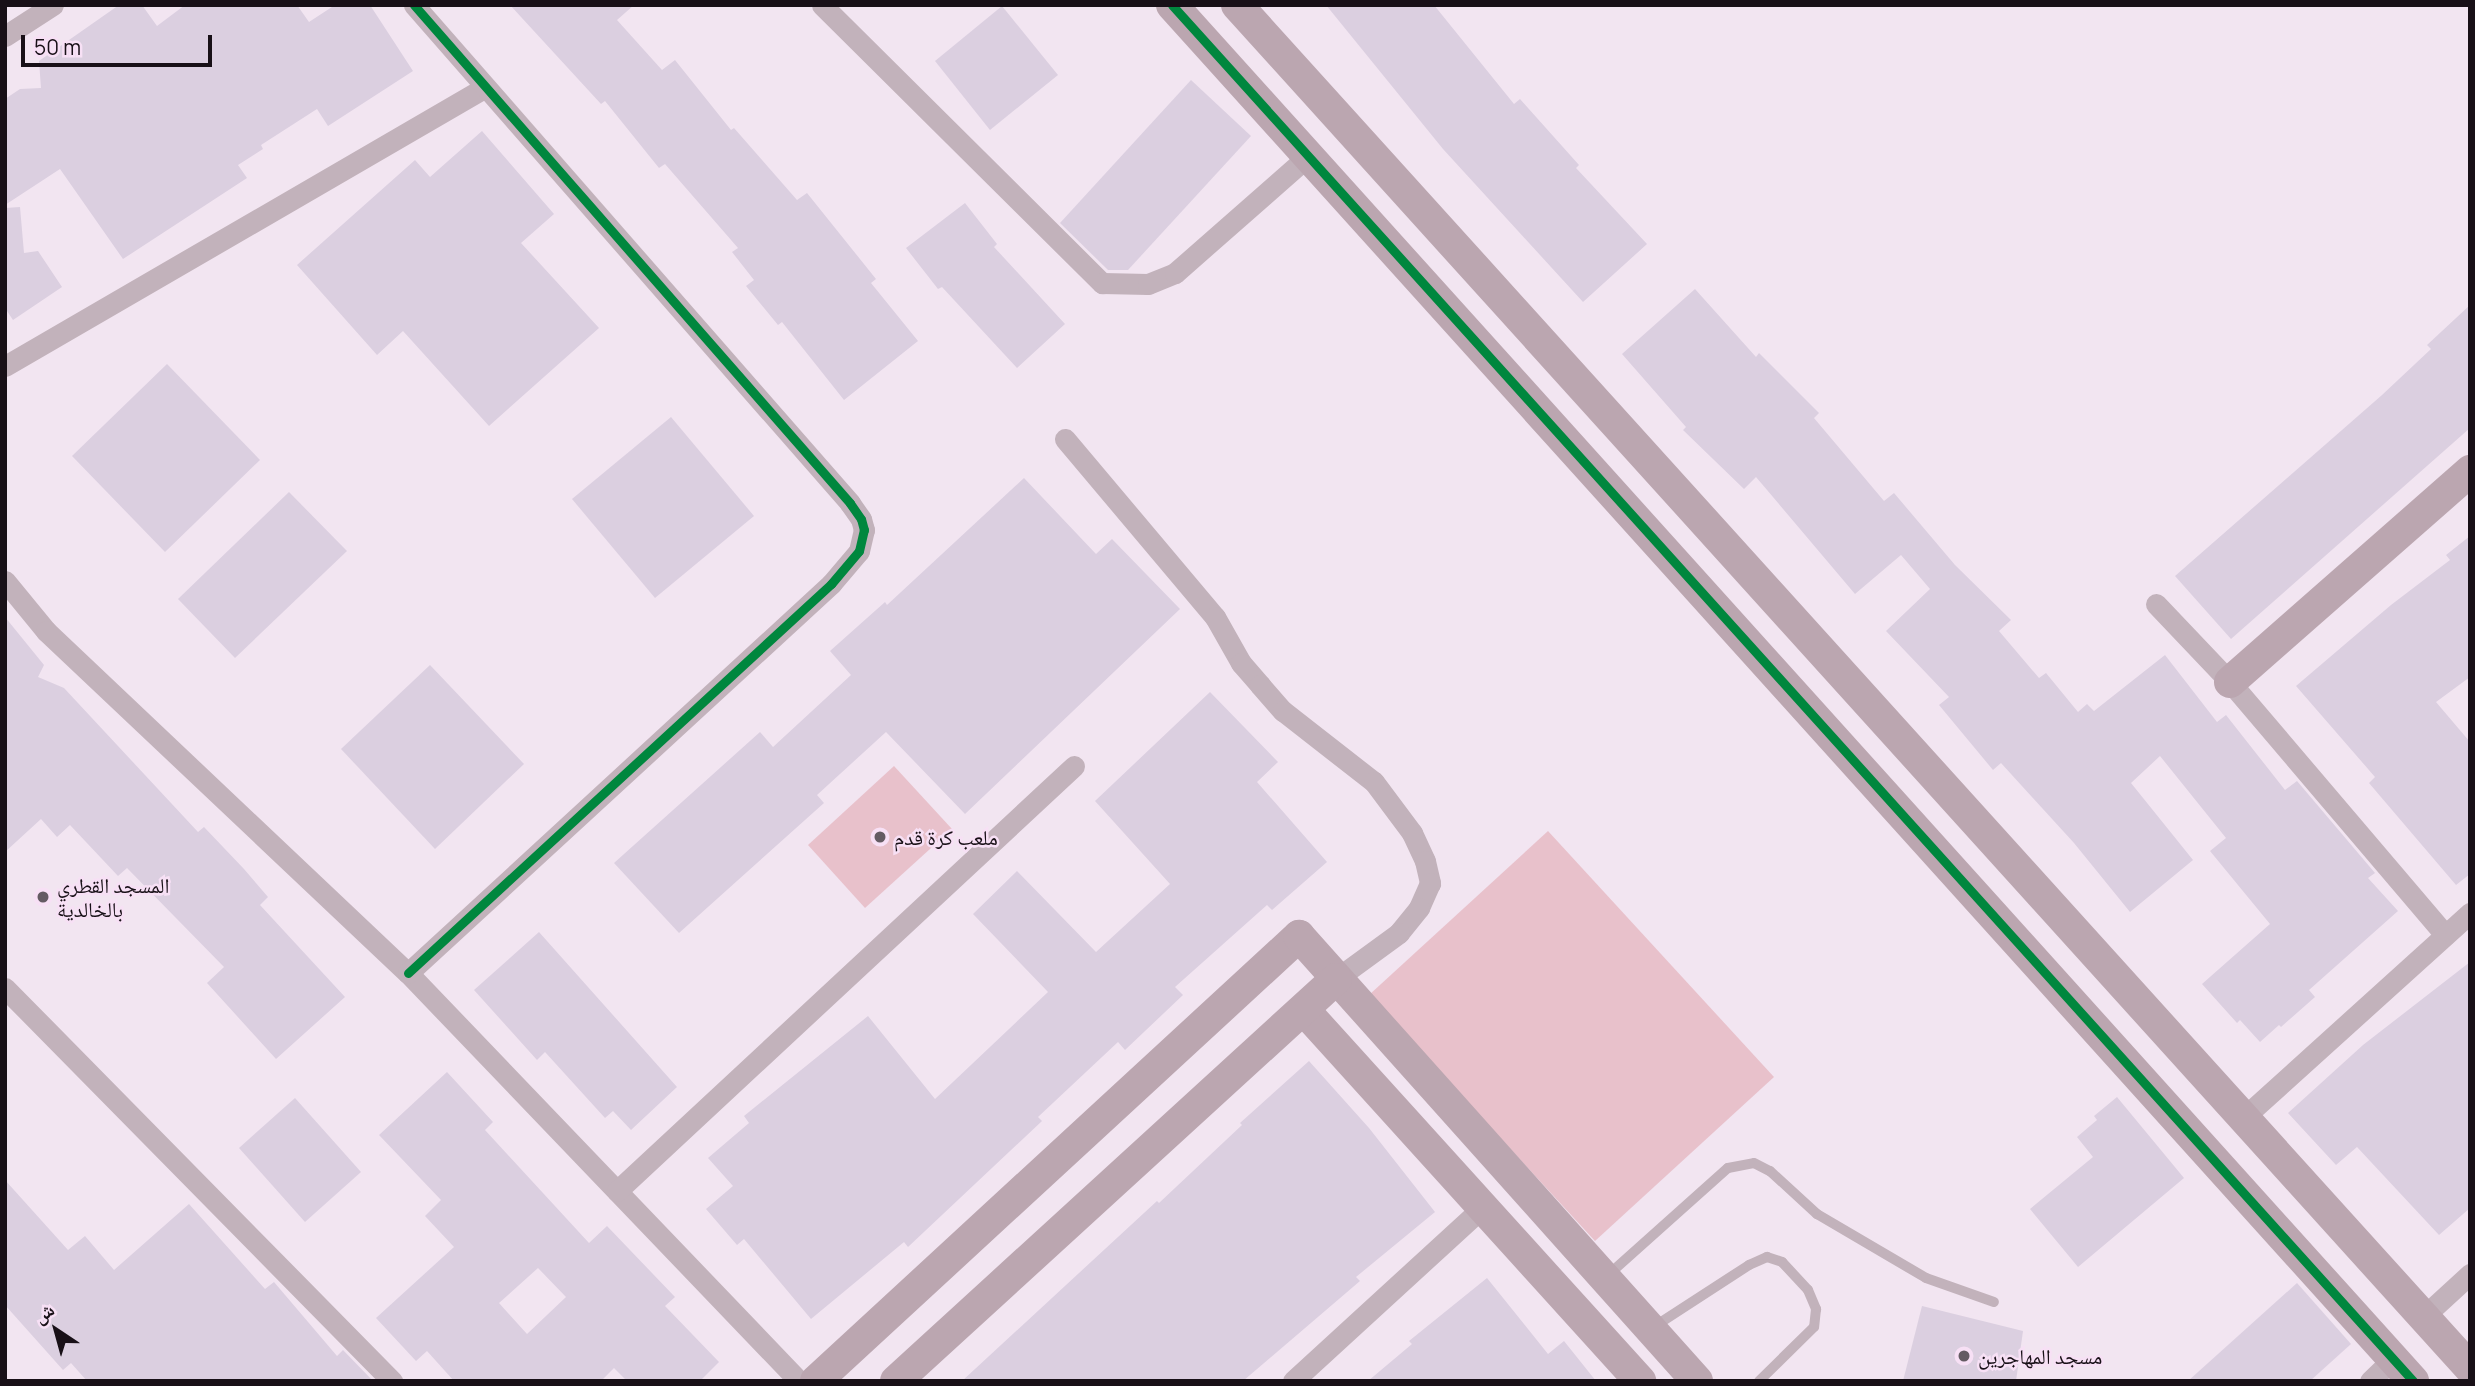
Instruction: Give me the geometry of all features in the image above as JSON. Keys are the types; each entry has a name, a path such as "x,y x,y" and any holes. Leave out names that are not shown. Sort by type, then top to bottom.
{"street":[{"path":"5,36 53,5"},
{"path":"408,972 831,584 859,551 864,530 861,519 850,503 414,5"},
{"path":"822,5 1102,284 1148,284 1175,273 1308,156"},
{"path":"1172,5 2403,1370 2370,1381"},
{"path":"1237,5 2470,1368"},
{"path":"5,366 484,88"},
{"path":"896,1381 1336,979 1399,933 1419,908 1430,883 1425,861 1412,832 1374,782 1283,711 1241,663 1215,617 1065,439"},
{"path":"2230,682 2470,471"},
{"path":"5,581 46,631 408,972 799,1381"},
{"path":"2157,604 2230,682 2445,935"},
{"path":"617,1191 1074,766"},
{"path":"2243,1118 2470,913"},
{"path":"816,1381 1299,936 1697,1381"},
{"path":"5,989 392,1381"},
{"path":"1304,1010 1640,1381"},
{"path":"1293,1381 1483,1208"},
{"path":"2423,1317 2470,1274"}],"lane":[{"path":"1605,1278 1728,1168 1754,1163 1770,1171 1817,1214 1926,1278 1994,1302"},
{"path":"1651,1329 1749,1265 1767,1258 1782,1262 1808,1290 1816,1309 1814,1327 1759,1381"}],"shaded area":[{"name":"ملعب كرة قدم","path":"894,766 952,829 865,908 808,845"},
{"path":"1548,831 1774,1077 1595,1241 1369,995"}],"building":[{"path":"119,5 142,5 157,26 185,5 297,5 309,22 335,5 370,5 413,71 328,126 317,109 261,145 263,149 238,165 247,178 123,259 60,169 5,205 5,99 20,89 41,88 39,61"},
{"path":"510,5 634,5 617,20 662,70 675,60 731,130 734,128 797,200 807,193 876,279 871,283 918,341 844,400 782,322 778,325 746,286 754,280 732,252 738,248 665,164 659,168 605,101 601,104"},
{"path":"1326,5 1434,5 1514,104 1520,99 1579,165 1576,168 1647,244 1583,302 1443,149"},
{"path":"1002,6 1058,75 990,130 935,61"},
{"path":"1191,80 1251,136 1128,270 1108,270 1060,223"},
{"path":"482,131 554,214 521,243 599,328 489,426 403,331 377,355 297,265 415,160 430,177"},
{"path":"965,203 997,244 994,247 1065,324 1017,368 942,287 938,289 906,248"},
{"path":"20,207 24,253 38,251 62,287 13,320 5,308 5,208"},
{"path":"1695,289 1756,357 1759,353 1819,413 1814,418 1884,501 1894,493 1955,565 2011,620 1999,631 2039,678 2046,673 2078,712 2087,704 2094,711 2165,655 2217,722 2226,715 2285,790 2297,781 2375,873 2368,878 2398,911 2309,990 2315,997 2281,1027 2279,1025 2260,1042 2240,1020 2237,1023 2202,984 2270,924 2210,851 2226,838 2160,756 2131,783 2193,860 2130,912 2074,843 2001,763 1993,770 1939,705 1949,697 1886,631 1930,589 1901,555 1855,594 1756,477 1744,489 1683,430 1686,427 1622,354"},
{"path":"2470,305 2470,428 2231,639 2175,576 2382,395 2431,349 2427,345"},
{"path":"167,364 260,460 165,552 72,456"},
{"path":"671,417 754,516 655,598 572,499"},
{"path":"1024,478 1096,554 1112,539 1180,609 965,814 886,732 817,795 824,803 679,933 614,863 760,732 773,747 851,675 830,651 885,602 887,605"},
{"path":"289,492 347,551 235,658 178,599"},
{"path":"2470,536 2470,677 2436,702 2470,742 2470,874 2456,885 2369,783 2375,777 2296,686 2391,605 2450,560 2446,555"},
{"path":"5,617 44,665 38,677 64,688 198,832 204,827 268,897 260,905 345,997 276,1059 207,983 224,967 127,868 118,876 70,825 57,837 41,819 5,852"},
{"path":"430,665 524,764 435,849 341,749"},
{"path":"1210,692 1278,762 1257,782 1327,862 1272,910 1267,905 1175,987 1183,995 1125,1050 1118,1042 1038,1117 1042,1121 908,1247 904,1242 811,1319 744,1239 737,1245 706,1209 733,1186 708,1158 749,1123 744,1116 868,1016 935,1099 1048,992 973,914 1017,871 1096,952 1170,884 1095,801"},
{"path":"539,932 677,1087 631,1130 613,1111 605,1118 545,1052 537,1060 474,990"},
{"path":"2470,962 2470,1208 2439,1235 2357,1147 2336,1165 2288,1113 2363,1045"},
{"path":"1309,1061 1369,1128 1435,1212 1356,1277 1360,1281 1243,1381 962,1381 1157,1201 1159,1203 1242,1125 1240,1123"},
{"path":"447,1072 493,1122 485,1130 589,1243 607,1226 675,1297 665,1306 719,1362 700,1381 627,1381 614,1368 601,1381 454,1381 427,1351 416,1361 376,1318 454,1247 425,1216 441,1200 379,1135","holes":["538,1268 566,1297 527,1334 499,1303"]},
{"path":"2117,1097 2184,1178 2078,1267 2030,1209 2093,1157 2077,1137 2097,1120 2094,1116"},
{"path":"295,1098 361,1172 305,1222 239,1148"},
{"path":"5,1180 68,1250 85,1236 114,1270 189,1204 265,1289 274,1282 337,1356 343,1350 373,1381 87,1381 71,1363 63,1370 5,1305"},
{"path":"1487,1278 1548,1354 1564,1341 1596,1381 1368,1381 1412,1344 1409,1341"},
{"path":"2297,1283 2351,1344 2310,1381 2188,1381"},
{"name":"مسجد المهاجرين","path":"1922,1306 2023,1331 2016,1381 1903,1381"}],"cycle path":[{"path":"408,973 831,584 859,551 864,530 861,519 850,503 414,5"},
{"path":"1172,5 2413,1381"}],"place":[{"name":"ملعب كرة قدم","path":"880,837"},
{"name":"المسجد القطري بالخالدية","path":"43,897"},
{"name":"مسجد المهاجرين","path":"1964,1356"}]}
